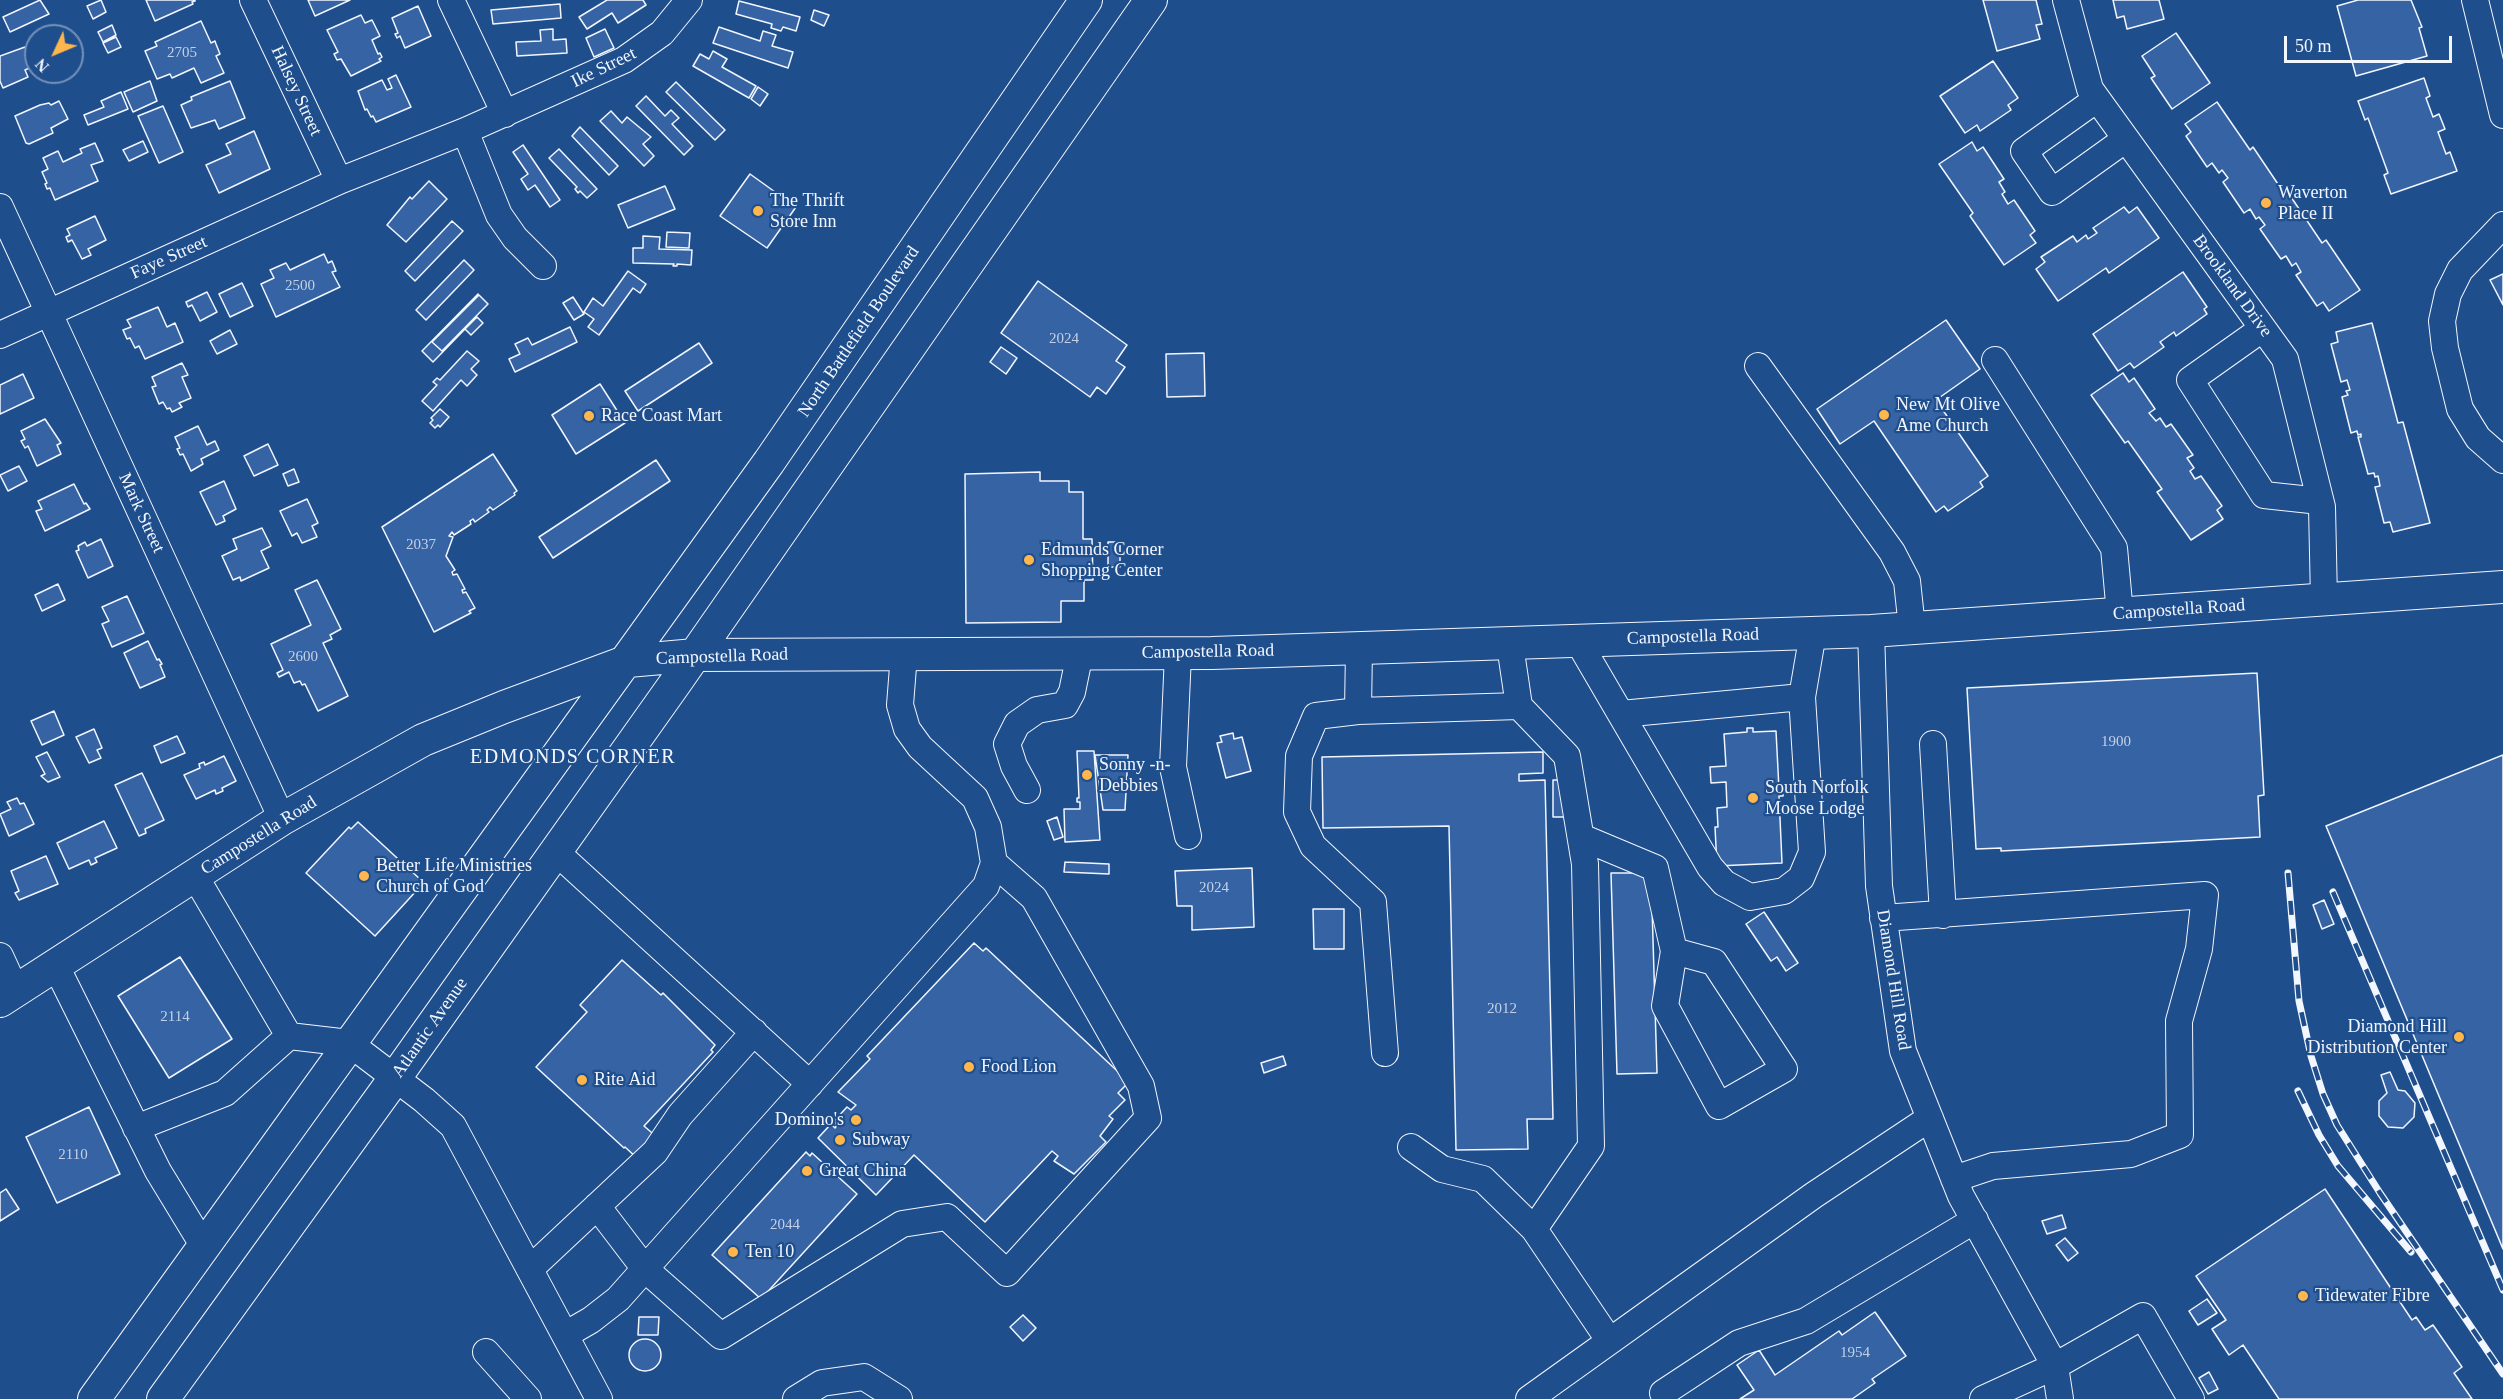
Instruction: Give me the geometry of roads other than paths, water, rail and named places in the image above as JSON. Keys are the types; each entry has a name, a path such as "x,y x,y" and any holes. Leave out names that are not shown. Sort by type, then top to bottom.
{"main road":[{"name":"North Battlefield Boulevard","path":"628,661 775,453 1086,0"},
{"path":"695,655 1151,0"},
{"name":"Campostella Road","path":"8,996 282,819 423,740 628,661 695,655 1178,654 1510,645 1871,631 2503,587"},
{"name":"Atlantic Avenue","path":"163,1399 395,1078 695,655"},
{"path":"94,1399 349,1042 628,661"}],"street":[{"name":"Halsey Street","path":"254,0 339,181"},
{"path":"451,0 505,114"},
{"name":"Brookland Drive","path":"2066,0 2090,89 2285,359 2320,501 2324,600"},
{"path":"2475,0 2503,115"},
{"name":"Ike Street","path":"339,181 505,114 638,52 662,33 688,1"},
{"path":"2097,99 2024,151 2052,192 2126,139"},
{"path":"465,131 499,215 514,238 543,266"},
{"name":"Faye Street","path":"0,335 339,181"},
{"name":"Mark Street","path":"0,207 282,819"},
{"path":"2503,225 2460,270 2448,294 2442,321 2445,348 2460,409 2478,438 2503,460"},
{"path":"2262,329 2190,380 2264,495 2320,501"},
{"path":"1995,360 2114,548 2120,614"},
{"path":"1758,366 1892,552 1907,581 1912,628"},
{"name":"Diamond Hill Road","path":"1871,631 1879,886 1903,1051 1954,1179 2055,1366"},
{"path":"1578,641 1710,867 1724,883 1750,897 1784,891 1801,878 1812,852 1802,697 1813,633"},
{"path":"1510,645 1519,706 1567,756 1585,864 1591,1146 1534,1228"},
{"path":"1358,711 1359,648"},
{"path":"1027,790 1014,766 1007,744 1017,724 1037,710 1065,705 1072,692 1080,653"},
{"path":"565,1335 591,1320 618,1299 986,886 994,863 988,827 975,798 920,747 907,729 900,705 904,654"},
{"path":"1178,654 1173,768 1188,836"},
{"path":"1621,714 1802,697"},
{"path":"1384,1053 1373,902 1313,846 1297,812 1299,756 1317,716 1358,711 1519,706"},
{"path":"1933,744 1943,915"},
{"path":"1581,837 1655,868 1674,951 1665,1006 1719,1106 1784,1069 1714,962 1674,951"},
{"path":"555,851 810,1084"},
{"path":"597,1206 645,1269 721,1336 902,1224 947,1217 1007,1273 1148,1118 1141,1086 1034,898 994,863"},
{"path":"195,876 289,1036"},
{"path":"1883,918 2205,895 2199,949 2179,1021 2180,1135 2131,1154 1993,1166 1954,1179"},
{"path":"0,956 8,996"},
{"path":"56,966 158,1171 203,1245"},
{"path":"530,1269 655,1152 680,1115 754,1032"},
{"path":"136,1128 225,1093 289,1036 349,1042 453,1125 565,1335 591,1396"},
{"path":"1529,1399 1814,1195 1930,1118"},
{"path":"1411,1147 1442,1169 1483,1179 1534,1228 1609,1340"},
{"path":"1664,1393 1738,1343 1806,1321 1975,1220"},
{"path":"1983,1399 2055,1366 2143,1316 2191,1399"},
{"path":"486,1352 528,1399"},
{"path":"2055,1366 2060,1399"},
{"path":"796,1399 822,1383 864,1377 899,1399"}],"railway":[{"path":"2288,873 2299,1001 2311,1056 2323,1094 2337,1125 2380,1193 2503,1374"},
{"path":"2333,892 2503,1290"},
{"path":"2298,1091 2319,1135 2338,1166 2411,1252"}],"place":[{"name":"Waverton Place II","path":"2266,203"},
{"name":"The Thrift Store Inn","path":"758,211"},
{"name":"New Mt Olive Ame Church","path":"1884,415"},
{"name":"Race Coast Mart","path":"589,416"},
{"name":"Edmunds Corner Shopping Center","path":"1029,560"},
{"name":"Sonny -n- Debbies","path":"1087,775"},
{"name":"South Norfolk Moose Lodge","path":"1753,798"},
{"name":"Better Life Ministries Church of God","path":"364,876"},
{"name":"Diamond Hill Distribution Center","path":"2459,1037"},
{"name":"Food Lion","path":"969,1067"},
{"name":"Rite Aid","path":"582,1080"},
{"name":"Domino's","path":"856,1120"},
{"name":"Subway","path":"840,1140"},
{"name":"Great China","path":"807,1171"},
{"name":"Ten 10","path":"733,1252"},
{"name":"Tidewater Fibre","path":"2303,1296"}],"district":[{"name":"EDMONDS CORNER","path":"573,758"}]}
